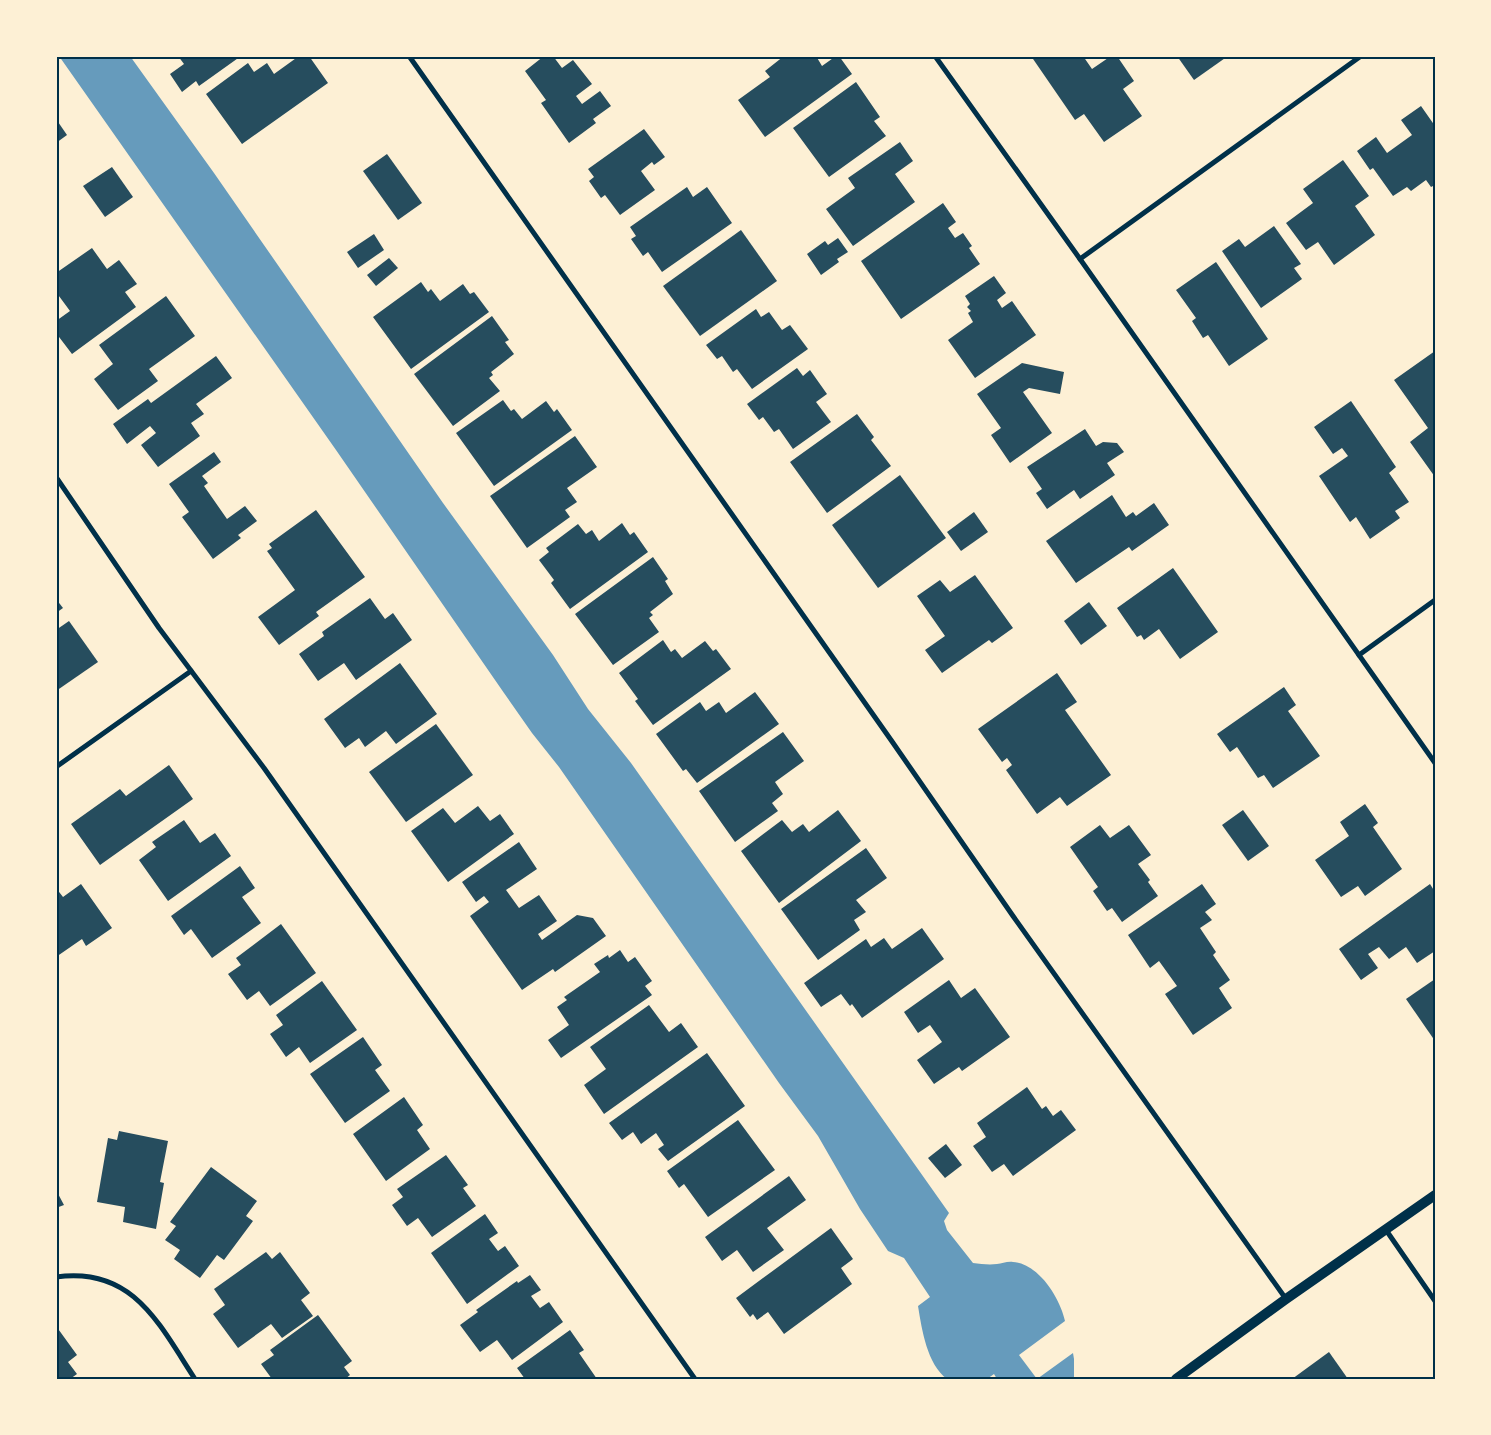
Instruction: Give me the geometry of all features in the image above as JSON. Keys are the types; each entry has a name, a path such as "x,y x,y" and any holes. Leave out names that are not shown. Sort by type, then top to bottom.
{"main road":[{"path":"1176,1379 1286,1299 1435,1195"}],"street":[{"path":"409,56 1019,924 1286,1299"},
{"path":"935,56 1435,763"},
{"path":"1080,259 1361,56"},
{"path":"56,477 154,620 264,768 695,1379"},
{"path":"1359,655 1435,600"},
{"path":"56,767 191,671"},
{"path":"1386,1230 1435,1301"},
{"path":"56,1277 87,1275 104,1279 122,1288 138,1300 154,1318 195,1379"}],"water":[{"path":"59,56 130,56 214,173 443,503 553,655 588,709 631,763 949,1213 944,1221 947,1230 973,1263 999,1264 1011,1262 1022,1264 1040,1275 1047,1284 1058,1302 1065,1321 1019,1355 1037,1379 997,1379 994,1374 987,1379 947,1379 940,1373 926,1346 918,1306 930,1297 904,1258 888,1251 860,1209 818,1136 559,767 532,733"},
{"path":"1073,1353 1074,1379 1037,1379"}],"building":[{"path":"178,56 241,56 199,86 196,81 182,92 170,74 184,64"},
{"path":"299,56 309,56 328,83 242,144 206,94 248,63 254,72 267,63 274,74"},
{"path":"544,56 553,56 562,68 573,60 592,84 576,96 582,104 600,91 611,106 593,119 596,123 569,143 541,103 546,100 525,71"},
{"path":"784,56 816,56 822,66 836,56 839,56 852,74 765,137 738,100 770,77 765,71"},
{"path":"1031,56 1083,56 1092,69 1111,56 1117,56 1134,81 1123,89 1142,116 1104,142 1084,114 1075,120"},
{"path":"1177,56 1228,56 1194,80"},
{"path":"856,82 880,117 874,121 886,136 829,177 793,128"},
{"path":"1421,106 1435,126 1435,185 1431,187 1426,180 1411,191 1407,187 1393,196 1373,168 1370,170 1357,151 1376,137 1387,153 1412,135 1401,120"},
{"path":"56,119 67,135 56,143"},
{"path":"644,129 665,157 654,165 652,162 641,171 655,190 620,215 605,195 601,198 589,181 594,177 588,169"},
{"path":"900,142 913,161 895,174 915,202 853,246 826,209 855,188 848,178"},
{"path":"387,154 422,203 398,220 363,171"},
{"path":"1343,160 1369,196 1355,206 1375,235 1334,265 1318,242 1306,250 1286,223 1313,203 1303,189"},
{"path":"112,167 133,197 105,217 83,186"},
{"path":"687,187 693,197 707,187 732,223 662,272 648,252 643,256 631,239 636,236 630,227"},
{"path":"943,203 956,222 948,228 955,238 963,233 972,246 969,248 980,264 901,319 861,261"},
{"path":"1274,226 1301,264 1294,268 1302,279 1261,308 1222,251 1239,239 1245,247"},
{"path":"741,230 777,281 700,336 663,286"},
{"path":"374,234 384,250 358,268 347,252"},
{"path":"838,238 848,252 837,259 839,262 821,275 807,254 825,241 828,245"},
{"path":"92,248 107,269 119,260 137,284 125,292 136,307 72,354 56,333 56,321 70,311 56,292 56,273"},
{"path":"389,258 398,268 376,286 367,275"},
{"path":"1216,262 1268,339 1229,366 1208,335 1203,338 1192,321 1196,318 1176,290"},
{"path":"994,276 1006,293 997,300 1002,308 1012,301 1036,335 975,378 948,340 973,322 968,313 971,311 967,307 970,304 965,296"},
{"path":"421,282 428,292 431,289 440,301 463,284 470,294 474,292 489,312 411,369 373,317"},
{"path":"166,296 195,336 149,369 158,381 118,410 94,379 113,364 99,345"},
{"path":"756,309 761,317 769,312 782,330 790,325 808,349 752,389 737,369 733,372 722,356 717,359 706,345"},
{"path":"492,316 509,340 505,342 514,354 491,372 493,375 489,378 500,391 453,426 414,374"},
{"path":"1435,351 1435,477 1410,442 1428,428 1394,380"},
{"path":"216,356 232,378 196,404 204,414 191,423 200,436 158,467 141,445 156,433 150,426 127,444 113,424 148,399 151,403"},
{"path":"1022,363 1064,372 1060,394 1029,388 1023,392 1052,433 1010,463 991,435 1001,428 977,394"},
{"path":"797,368 803,376 810,370 827,394 816,402 831,422 793,449 779,429 774,432 763,417 759,420 747,404"},
{"path":"503,400 511,411 514,409 522,419 546,401 554,412 557,409 572,430 494,486 456,433"},
{"path":"1351,401 1396,467 1389,473 1409,502 1395,511 1400,518 1370,539 1356,517 1350,522 1319,476 1348,456 1342,448 1333,454 1314,427"},
{"path":"857,414 874,437 871,440 891,466 827,513 790,462"},
{"path":"1085,429 1096,446 1103,442 1117,443 1124,452 1107,463 1115,475 1080,499 1074,490 1047,509 1036,493 1042,489 1027,467"},
{"path":"575,436 597,467 567,488 577,502 565,510 570,517 527,548 490,496"},
{"path":"214,452 221,462 202,476 208,483 204,486 227,519 245,506 257,521 238,535 241,538 213,559 182,517 189,512 169,484"},
{"path":"900,475 946,538 878,588 832,525"},
{"path":"1112,495 1126,517 1133,512 1136,516 1154,503 1169,525 1132,551 1129,547 1076,583 1046,541"},
{"path":"316,510 365,577 316,612 319,616 279,645 258,617 295,590 267,551 272,548 269,544"},
{"path":"974,512 988,532 961,551 947,532"},
{"path":"622,523 630,535 634,532 648,552 570,609 551,583 554,580 539,560 549,552 546,548 578,524 586,534 592,530 599,541"},
{"path":"653,557 668,579 665,581 673,594 650,612 653,615 649,618 659,632 613,665 575,614"},
{"path":"1173,568 1218,632 1180,659 1159,629 1144,640 1141,635 1137,637 1117,608"},
{"path":"975,575 1013,628 992,643 989,640 942,673 925,650 945,636 917,596 940,580 950,592"},
{"path":"370,598 385,619 393,613 412,640 356,680 344,663 318,681 299,654 324,636 322,632"},
{"path":"56,599 63,608 56,613"},
{"path":"1089,602 1107,626 1081,645 1064,621"},
{"path":"69,621 98,662 56,691 56,630"},
{"path":"663,640 671,652 675,649 682,658 705,641 713,651 716,649 731,669 653,725 635,701 638,699 619,673"},
{"path":"400,663 437,714 396,744 386,731 365,747 359,738 345,748 324,719"},
{"path":"1057,673 1077,702 1065,710 1111,775 1067,806 1060,797 1037,814 1006,770 1012,765 1007,758 1002,762 978,729"},
{"path":"1284,687 1296,705 1288,711 1320,756 1273,788 1264,775 1258,778 1237,747 1230,752 1217,734"},
{"path":"755,692 779,724 697,783 686,769 683,771 656,734 700,702 706,711 719,702 726,713"},
{"path":"436,724 473,775 406,822 369,772"},
{"path":"783,732 804,761 775,782 783,794 772,803 778,811 735,842 699,791"},
{"path":"169,765 193,799 100,865 71,824 120,789 126,796"},
{"path":"1365,804 1378,823 1373,827 1402,869 1365,896 1358,886 1341,897 1315,860 1349,836 1340,822"},
{"path":"478,806 490,821 500,814 514,834 448,882 411,831 443,808 455,823"},
{"path":"838,810 861,841 779,903 741,851 782,820 792,832 803,824 809,832"},
{"path":"1243,810 1269,846 1248,861 1222,825"},
{"path":"184,820 200,843 215,833 231,856 168,901 139,860 156,847 152,842"},
{"path":"1100,825 1110,838 1129,825 1151,855 1138,864 1150,880 1148,882 1158,896 1122,922 1112,908 1107,911 1093,891 1098,887 1070,847"},
{"path":"519,842 537,869 506,890 519,908 539,895 557,921 538,934 542,940 577,915 593,918 606,936 555,972 553,969 522,990 470,916 489,902 484,896 476,902 462,882"},
{"path":"866,848 887,878 856,900 866,912 854,920 860,930 818,960 781,909"},
{"path":"240,866 255,888 242,897 261,923 212,958 191,929 184,935 171,916"},
{"path":"81,884 112,928 86,946 82,939 56,957 56,888 63,897"},
{"path":"1202,884 1216,904 1205,912 1212,920 1200,928 1216,952 1213,955 1230,980 1219,988 1232,1008 1193,1035 1165,994 1177,986 1159,961 1150,968 1128,935"},
{"path":"1430,884 1435,892 1435,951 1417,963 1406,947 1389,959 1379,947 1368,954 1378,968 1361,980 1339,949"},
{"path":"281,924 316,973 270,1006 259,991 247,1000 228,974 241,965 236,958"},
{"path":"922,928 944,959 862,1018 852,1004 850,1006 841,994 821,1007 804,983 866,939 871,947 884,938 892,949"},
{"path":"620,950 628,962 635,957 652,981 645,986 652,995 561,1058 548,1040 569,1025 557,1007 567,1000 564,997 600,972 594,964 608,955 609,958"},
{"path":"1435,979 1435,1041 1406,999"},
{"path":"949,980 961,998 975,988 1010,1037 962,1071 959,1067 934,1084 917,1060 942,1042 930,1025 918,1033 904,1012"},
{"path":"322,981 357,1030 310,1063 299,1047 286,1057 270,1034 283,1025 276,1015"},
{"path":"649,1005 669,1032 681,1023 698,1047 604,1114 584,1085 606,1069 590,1047"},
{"path":"363,1037 382,1065 375,1070 390,1091 345,1123 310,1074"},
{"path":"707,1053 745,1106 668,1161 658,1149 664,1145 656,1133 641,1144 633,1132 622,1140 609,1123"},
{"path":"1027,1087 1042,1109 1046,1106 1053,1116 1061,1110 1076,1130 1013,1176 1004,1164 992,1172 973,1146 986,1137 977,1123"},
{"path":"404,1097 423,1125 417,1130 430,1149 386,1181 353,1134"},
{"path":"738,1120 775,1170 708,1217 684,1184 679,1188 667,1171"},
{"path":"119,1131 168,1141 160,1182 164,1183 156,1229 123,1222 125,1207 97,1202 108,1138 117,1140"},
{"path":"946,1144 962,1165 945,1178 928,1158"},
{"path":"446,1155 468,1185 463,1188 476,1206 432,1237 418,1218 407,1226 392,1205 403,1197 397,1189"},
{"path":"211,1167 257,1201 246,1216 253,1221 224,1260 217,1255 200,1278 174,1259 180,1250 165,1240 176,1226 170,1222"},
{"path":"789,1176 806,1200 767,1228 784,1250 753,1272 737,1250 722,1261 705,1237"},
{"path":"56,1190 64,1205 56,1208"},
{"path":"485,1214 498,1233 489,1239 498,1251 505,1246 519,1266 467,1304 431,1253"},
{"path":"831,1228 853,1259 841,1268 852,1284 784,1334 768,1312 757,1320 753,1314 750,1317 736,1298"},
{"path":"266,1252 272,1259 280,1252 310,1293 301,1300 313,1316 282,1338 271,1324 238,1348 213,1314 225,1305 214,1289"},
{"path":"530,1275 541,1290 531,1296 540,1308 549,1302 563,1322 512,1360 497,1340 480,1352 460,1325 478,1312 476,1310 517,1281 518,1283"},
{"path":"318,1315 352,1361 344,1367 350,1375 345,1379 272,1379 261,1364 274,1355 270,1350"},
{"path":"56,1326 77,1355 68,1362 77,1374 70,1379 56,1379"},
{"path":"570,1330 584,1350 579,1353 597,1379 525,1379 517,1368"},
{"path":"1329,1352 1348,1379 1292,1379"}]}
